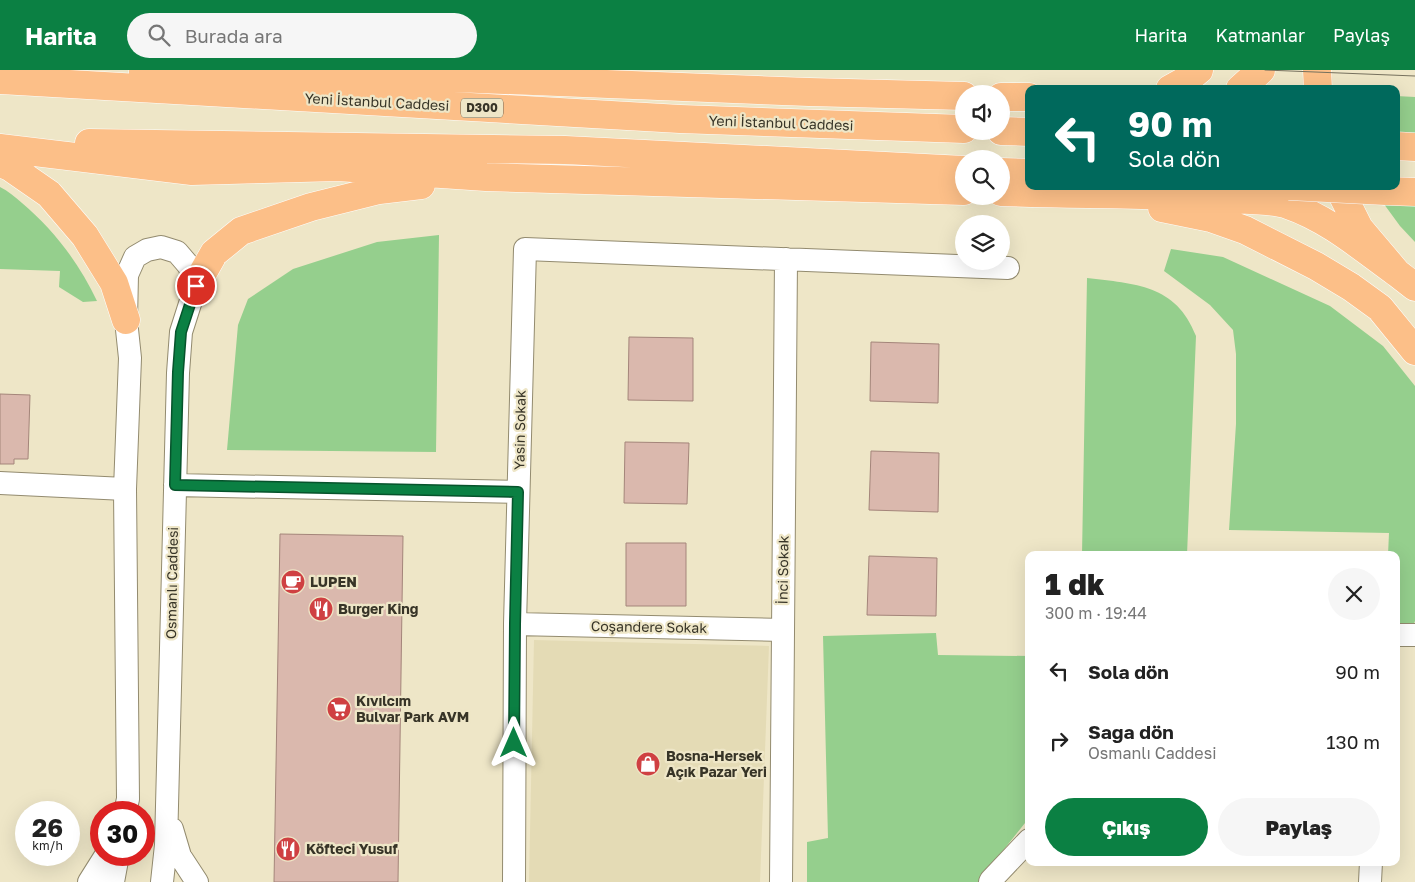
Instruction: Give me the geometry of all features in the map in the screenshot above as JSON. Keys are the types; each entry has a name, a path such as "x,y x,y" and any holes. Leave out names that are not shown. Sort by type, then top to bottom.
{"highway":[{"path":"0,78 139,71 252,70 809,92 955,96"},
{"path":"1178,85 1188,80 1199,70"},
{"path":"1244,85 1260,70"},
{"path":"1317,70 1318,85"},
{"name":"Yeni İstanbul Caddesi","path":"0,78 670,118 955,129"},
{"path":"1010,97 1025,98"},
{"path":"1010,131 1025,132"},
{"path":"0,142 565,150 955,170"},
{"path":"1400,146 1415,147"},
{"path":"0,148 192,171 338,167 486,177 955,191"},
{"path":"0,163 10,167 49,194 85,236 114,283 126,320"},
{"path":"1010,172 1025,173"},
{"path":"196,286 214,253 241,231 311,207 379,190 486,177"},
{"path":"1340,190 1359,228 1406,280"},
{"path":"1367,190 1415,192"},
{"path":"1010,192 1197,196 1286,204 1321,219 1406,280"},
{"path":"1077,195 1150,206 1211,218 1245,230 1316,266 1352,287 1380,308 1415,351"}],"street":[{"path":"125,801 125,488 130,358 126,320 127,275 135,257 147,250 161,247 177,252 189,266 196,286"},
{"name":"Yasin Sokak","path":"514,882 515,624 525,248 786,259"},
{"path":"786,259 955,266"},
{"name":"İnci Sokak","path":"781,882 786,259"},
{"name":"Osmanlı Caddesi","path":"162,882 166,845 178,372 181,332 196,286"},
{"path":"0,483 125,488"},
{"path":"175,485 518,492"},
{"name":"Coşandere Sokak","path":"515,624 782,630"},
{"path":"1400,635 1415,635"},
{"path":"167,812 180,856 197,882"},
{"path":"990,882 1025,844"},
{"path":"89,882 99,866"},
{"path":"113,882 116,866"},
{"path":"1370,882 1371,866"}],"shaded area":[{"name":"Bosna-Hersek Açık Pazar Yeri","path":"534,640 769,646 760,882 529,882"}],"green space":[{"path":"1400,96 1415,97 1415,134 1400,133"},
{"path":"0,187 9,192 45,224 74,260 97,301 83,302 59,287 60,271 0,269"},
{"path":"1381,200 1415,202 1415,242 1400,226"},
{"path":"439,235 436,452 227,450 238,325 248,299 293,269 377,242"},
{"path":"1171,249 1223,257 1330,306 1383,346 1415,386 1415,621 1413,626 1400,625 1400,551 1388,551 1389,533 1229,530 1236,424 1236,354 1233,330 1210,305 1164,271"},
{"path":"1087,278 1137,285 1165,296 1188,319 1196,336 1187,551 1082,551"},
{"path":"936,633 938,655 1025,656 1025,823 978,882 807,882 807,842 828,838 823,636"}],"building":[{"path":"629,337 693,338 693,401 628,400"},
{"path":"871,342 939,344 938,403 870,401"},
{"path":"0,394 30,395 28,459 14,459 14,464 0,464"},
{"path":"625,442 689,443 687,504 624,503"},
{"path":"871,451 939,453 938,512 869,510"},
{"name":"Kıvılcım Bulvar Park AVM","path":"280,534 403,536 398,882 274,882"},
{"path":"626,543 686,543 686,606 626,606"},
{"path":"869,556 937,558 936,616 867,615"}],"tram line":[{"path":"1265,70 1415,76"}],"place":[{"name":"LUPEN","path":"293,582"},
{"name":"Burger King","path":"321,609"},
{"name":"Kıvılcım Bulvar Park AVM","path":"339,709"},
{"name":"Bosna-Hersek Açık Pazar Yeri","path":"648,764"},
{"name":"Köfteci Yusuf","path":"288,849"}],"route":[{"path":"196,286 181,332 175,485 518,492 514,743"}]}
